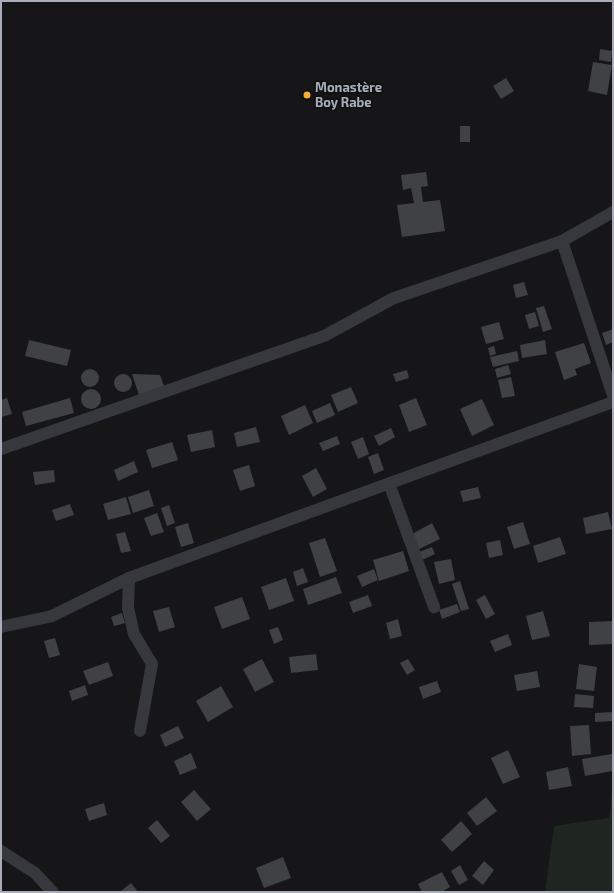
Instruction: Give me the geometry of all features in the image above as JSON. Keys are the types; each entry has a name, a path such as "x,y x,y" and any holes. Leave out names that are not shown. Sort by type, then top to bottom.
{"street":[{"path":"1,449 326,335 394,298 562,241 613,212"},
{"path":"562,241 613,395"},
{"path":"1,627 52,616 129,578 390,486 613,402"},
{"path":"390,486 434,607"},
{"path":"129,578 128,608 134,634 152,664 140,731"},
{"path":"1,851 35,873 53,892"}],"shaded area":[{"path":"613,781 613,892 545,892 554,826 609,818"}],"building":[{"path":"600,49 612,51 611,62 599,60"},
{"path":"593,62 612,65 607,95 588,91"},
{"path":"506,78 514,91 501,99 493,86"},
{"path":"460,126 470,126 470,142 460,142"},
{"path":"426,172 428,186 421,187 423,202 440,200 445,231 402,237 397,205 414,203 411,188 403,190 401,175"},
{"path":"524,282 528,295 516,298 513,285"},
{"path":"544,306 552,329 543,332 536,308"},
{"path":"535,312 539,326 529,329 525,315"},
{"path":"499,322 504,339 486,344 481,327"},
{"path":"613,329 613,342 606,345 602,333"},
{"path":"29,340 71,350 67,366 25,356"},
{"path":"545,340 547,354 522,358 520,345"},
{"path":"584,343 591,363 575,369 577,375 564,380 555,352"},
{"path":"494,346 496,354 490,356 488,348"},
{"path":"517,351 519,361 493,367 490,357"},
{"path":"508,365 511,374 497,378 495,369"},
{"path":"90,369 96,372 99,378 96,384 90,387 84,384 81,378 84,372"},
{"path":"407,370 409,378 396,382 393,374"},
{"path":"123,374 129,377 132,383 129,389 123,392 117,389 114,383 117,377"},
{"path":"132,374 160,375 164,386 139,395"},
{"path":"511,377 515,396 502,398 498,380"},
{"path":"351,387 358,403 338,412 331,395"},
{"path":"91,389 98,392 101,399 98,406 91,409 84,406 81,399 84,392"},
{"path":"7,398 12,414 1,417 1,400"},
{"path":"70,398 74,413 26,426 22,412"},
{"path":"416,398 427,425 409,432 399,405"},
{"path":"482,399 494,425 472,436 460,409"},
{"path":"330,403 335,415 317,423 312,411"},
{"path":"305,405 313,423 289,435 281,416"},
{"path":"256,427 260,442 237,447 234,433"},
{"path":"391,428 395,437 379,446 374,436"},
{"path":"212,430 215,447 191,452 187,435"},
{"path":"337,436 340,444 323,451 319,443"},
{"path":"363,437 369,454 358,459 351,442"},
{"path":"172,442 178,460 152,468 146,450"},
{"path":"378,453 384,470 374,474 368,457"},
{"path":"134,461 138,472 118,481 114,470"},
{"path":"249,465 255,486 240,491 233,470"},
{"path":"316,468 327,489 313,497 302,476"},
{"path":"54,470 55,482 35,485 33,472"},
{"path":"478,487 481,498 463,502 460,491"},
{"path":"149,490 154,506 133,513 128,497"},
{"path":"126,497 131,514 108,520 103,504"},
{"path":"70,504 74,515 56,521 52,510"},
{"path":"169,505 175,523 167,526 161,508"},
{"path":"608,512 612,529 586,534 583,518"},
{"path":"157,513 164,532 151,536 144,518"},
{"path":"523,522 530,544 514,549 507,527"},
{"path":"188,523 194,543 181,547 175,527"},
{"path":"432,523 440,539 419,549 412,534"},
{"path":"125,532 131,551 121,553 116,534"},
{"path":"560,537 566,554 538,563 533,546"},
{"path":"325,538 337,571 320,577 309,543"},
{"path":"500,540 503,555 489,558 486,543"},
{"path":"432,547 435,554 422,560 419,552"},
{"path":"403,551 409,571 379,581 373,560"},
{"path":"451,559 455,580 439,584 434,562"},
{"path":"303,568 308,582 297,586 293,572"},
{"path":"374,569 378,580 362,587 357,576"},
{"path":"336,577 342,593 308,605 303,589"},
{"path":"286,578 294,601 269,610 261,587"},
{"path":"460,581 469,609 461,611 452,584"},
{"path":"368,595 372,606 353,613 349,602"},
{"path":"485,595 495,614 486,619 476,600"},
{"path":"242,597 250,619 222,629 214,607"},
{"path":"457,604 460,612 442,619 439,610"},
{"path":"169,607 175,627 159,632 153,611"},
{"path":"543,611 550,636 532,640 526,616"},
{"path":"122,613 125,623 114,626 111,617"},
{"path":"398,619 402,636 390,639 386,623"},
{"path":"613,621 613,644 589,645 589,622"},
{"path":"278,627 283,640 274,644 269,630"},
{"path":"508,634 512,645 495,652 490,641"},
{"path":"55,638 60,655 49,658 44,641"},
{"path":"316,654 318,670 291,673 289,657"},
{"path":"262,659 274,682 255,692 243,669"},
{"path":"408,659 415,670 407,675 400,663"},
{"path":"108,662 113,676 89,685 83,671"},
{"path":"579,664 597,667 594,691 576,689"},
{"path":"537,671 540,687 517,691 514,675"},
{"path":"437,681 441,692 423,699 419,687"},
{"path":"85,685 88,695 72,701 69,691"},
{"path":"221,686 233,707 208,722 196,701"},
{"path":"575,694 594,696 593,708 574,707"},
{"path":"613,712 613,721 595,722 595,713"},
{"path":"589,725 591,754 572,756 570,726"},
{"path":"178,726 184,738 165,747 160,735"},
{"path":"508,750 520,777 503,784 491,758"},
{"path":"191,753 197,768 180,775 174,761"},
{"path":"612,754 613,771 585,776 582,759"},
{"path":"568,767 572,786 549,790 546,772"},
{"path":"194,790 211,809 197,821 181,802"},
{"path":"486,797 497,811 477,826 467,813"},
{"path":"104,803 107,815 89,821 85,809"},
{"path":"157,820 170,836 161,843 148,828"},
{"path":"461,821 472,834 452,852 441,840"},
{"path":"283,857 291,878 264,888 256,868"},
{"path":"484,861 494,870 483,885 472,876"},
{"path":"460,865 468,880 459,885 451,871"},
{"path":"442,872 450,887 442,892 422,892 418,884"},
{"path":"131,883 138,892 121,891"}],"place":[{"name":"Monastère Boy Rabe","path":"307,95"}]}
